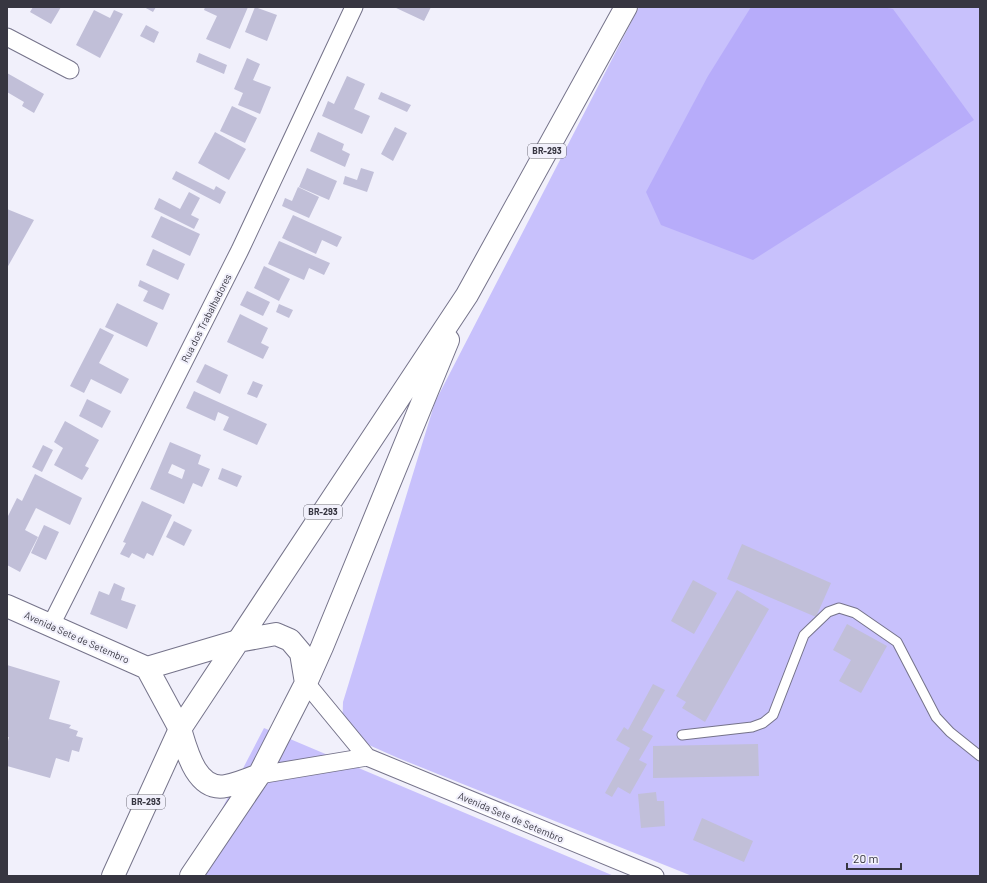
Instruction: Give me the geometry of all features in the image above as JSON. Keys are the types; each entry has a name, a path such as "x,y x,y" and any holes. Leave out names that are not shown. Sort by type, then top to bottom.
{"main road":[{"name":"BR-293","path":"113,876 180,728 467,295 626,7"},
{"name":"BR-293","path":"191,876 259,775 306,683 467,295"},
{"name":"Avenida Sete de Setembro","path":"7,606 146,668"},
{"path":"259,775 225,787 212,785 198,775 191,762 180,728 146,668 238,641 276,634 290,640 301,654 306,683"}],"street":[{"name":"Rua dos Trabalhadores","path":"51,625 240,250 354,7"},
{"path":"7,37 70,70"},
{"name":"Avenida Sete de Setembro","path":"306,683 367,757 655,876"},
{"path":"259,775 367,757"}],"lane":[{"path":"682,735 752,727 763,723 773,714 804,635 828,612 840,608 855,613 897,642 936,717 950,732 980,756"}],"shaded area":[{"path":"639,7 980,7 980,876 692,876 398,758 342,733 343,702 435,402"},
{"path":"751,7 882,7 893,9 974,120 753,260 661,225 646,192 708,76"},
{"path":"264,728 614,876 187,876"}],"building":[{"path":"33,7 61,7 51,24 30,12"},
{"path":"144,7 156,7 153,12"},
{"path":"205,7 248,7 230,49 206,39 217,16 204,10"},
{"path":"255,7 277,15 267,41 245,32"},
{"path":"394,7 431,7 424,21"},
{"path":"94,10 110,18 114,10 123,14 100,58 76,45"},
{"path":"146,25 159,32 154,43 140,36"},
{"path":"199,53 227,65 224,74 196,62"},
{"path":"247,58 260,64 253,80 271,87 260,114 238,105 243,93 234,89"},
{"path":"7,73 44,94 34,113 22,106 24,102 7,92"},
{"path":"347,76 365,84 354,109 370,116 362,134 322,116 328,101 334,104"},
{"path":"381,92 411,105 407,112 378,99"},
{"path":"232,106 257,118 245,143 220,131"},
{"path":"395,127 407,133 393,161 381,154"},
{"path":"215,132 246,149 229,180 198,163"},
{"path":"318,132 344,144 342,150 350,154 345,167 310,151"},
{"path":"307,168 337,181 329,200 299,187"},
{"path":"361,168 374,172 367,192 343,184 345,176 357,180"},
{"path":"176,171 214,190 216,186 226,192 220,204 172,179"},
{"path":"298,187 319,197 309,218 282,206 285,198 292,201"},
{"path":"189,192 200,198 191,215 199,219 194,229 154,209 159,198 180,209"},
{"path":"7,209 34,220 7,268"},
{"path":"293,215 342,237 337,247 322,240 316,254 282,238"},
{"path":"161,216 200,234 190,256 151,237"},
{"path":"279,241 330,263 324,275 309,268 304,280 268,264"},
{"path":"153,249 185,264 178,280 146,265"},
{"path":"264,266 290,279 279,301 254,288"},
{"path":"140,280 170,294 163,310 143,301 148,291 138,286"},
{"path":"247,291 270,302 263,316 240,305"},
{"path":"117,303 158,323 147,347 105,327"},
{"path":"279,304 293,310 289,318 276,312"},
{"path":"240,314 268,328 261,343 269,347 263,359 227,342"},
{"path":"100,328 114,335 99,363 129,379 121,394 91,379 84,393 70,386"},
{"path":"205,364 228,375 220,394 196,382"},
{"path":"253,381 263,385 257,398 247,394"},
{"path":"194,391 267,424 257,445 223,430 229,417 218,412 215,421 186,408"},
{"path":"87,399 111,411 102,428 79,416"},
{"path":"65,421 99,440 85,466 89,468 82,480 54,465 63,448 54,442"},
{"path":"170,442 201,455 198,464 210,469 202,487 193,483 184,504 150,489","holes":["172,464 185,470 182,479 168,473"]},
{"path":"43,445 53,450 42,472 32,467"},
{"path":"222,468 242,476 237,487 218,479"},
{"path":"35,474 82,498 70,525 36,508 25,530 38,537 20,572 7,565 7,518 17,498 22,501"},
{"path":"142,501 172,515 153,556 147,553 144,559 132,553 129,558 120,554 126,543 123,542"},
{"path":"174,521 192,530 184,546 166,537"},
{"path":"44,525 59,532 46,560 31,553"},
{"path":"742,544 831,583 816,617 727,579"},
{"path":"693,580 717,593 694,634 671,621"},
{"path":"114,583 125,588 121,600 136,605 127,629 90,614 99,591 109,595"},
{"path":"737,590 769,609 705,722 682,708 686,702 676,696"},
{"path":"847,624 887,646 861,693 839,681 851,660 833,650"},
{"path":"7,665 60,681 49,719 71,725 69,728 78,731 76,736 83,738 79,752 72,750 69,762 56,758 50,778 7,766 7,745 9,737 7,737"},
{"path":"653,684 665,690 642,730 653,736 639,760 647,764 630,794 618,787 612,797 605,793 630,748 616,740 624,727 628,730"},
{"path":"758,744 759,776 653,778 653,746"},
{"path":"656,792 657,801 664,801 665,826 641,828 638,794"},
{"path":"702,818 753,841 744,862 693,840"}]}
